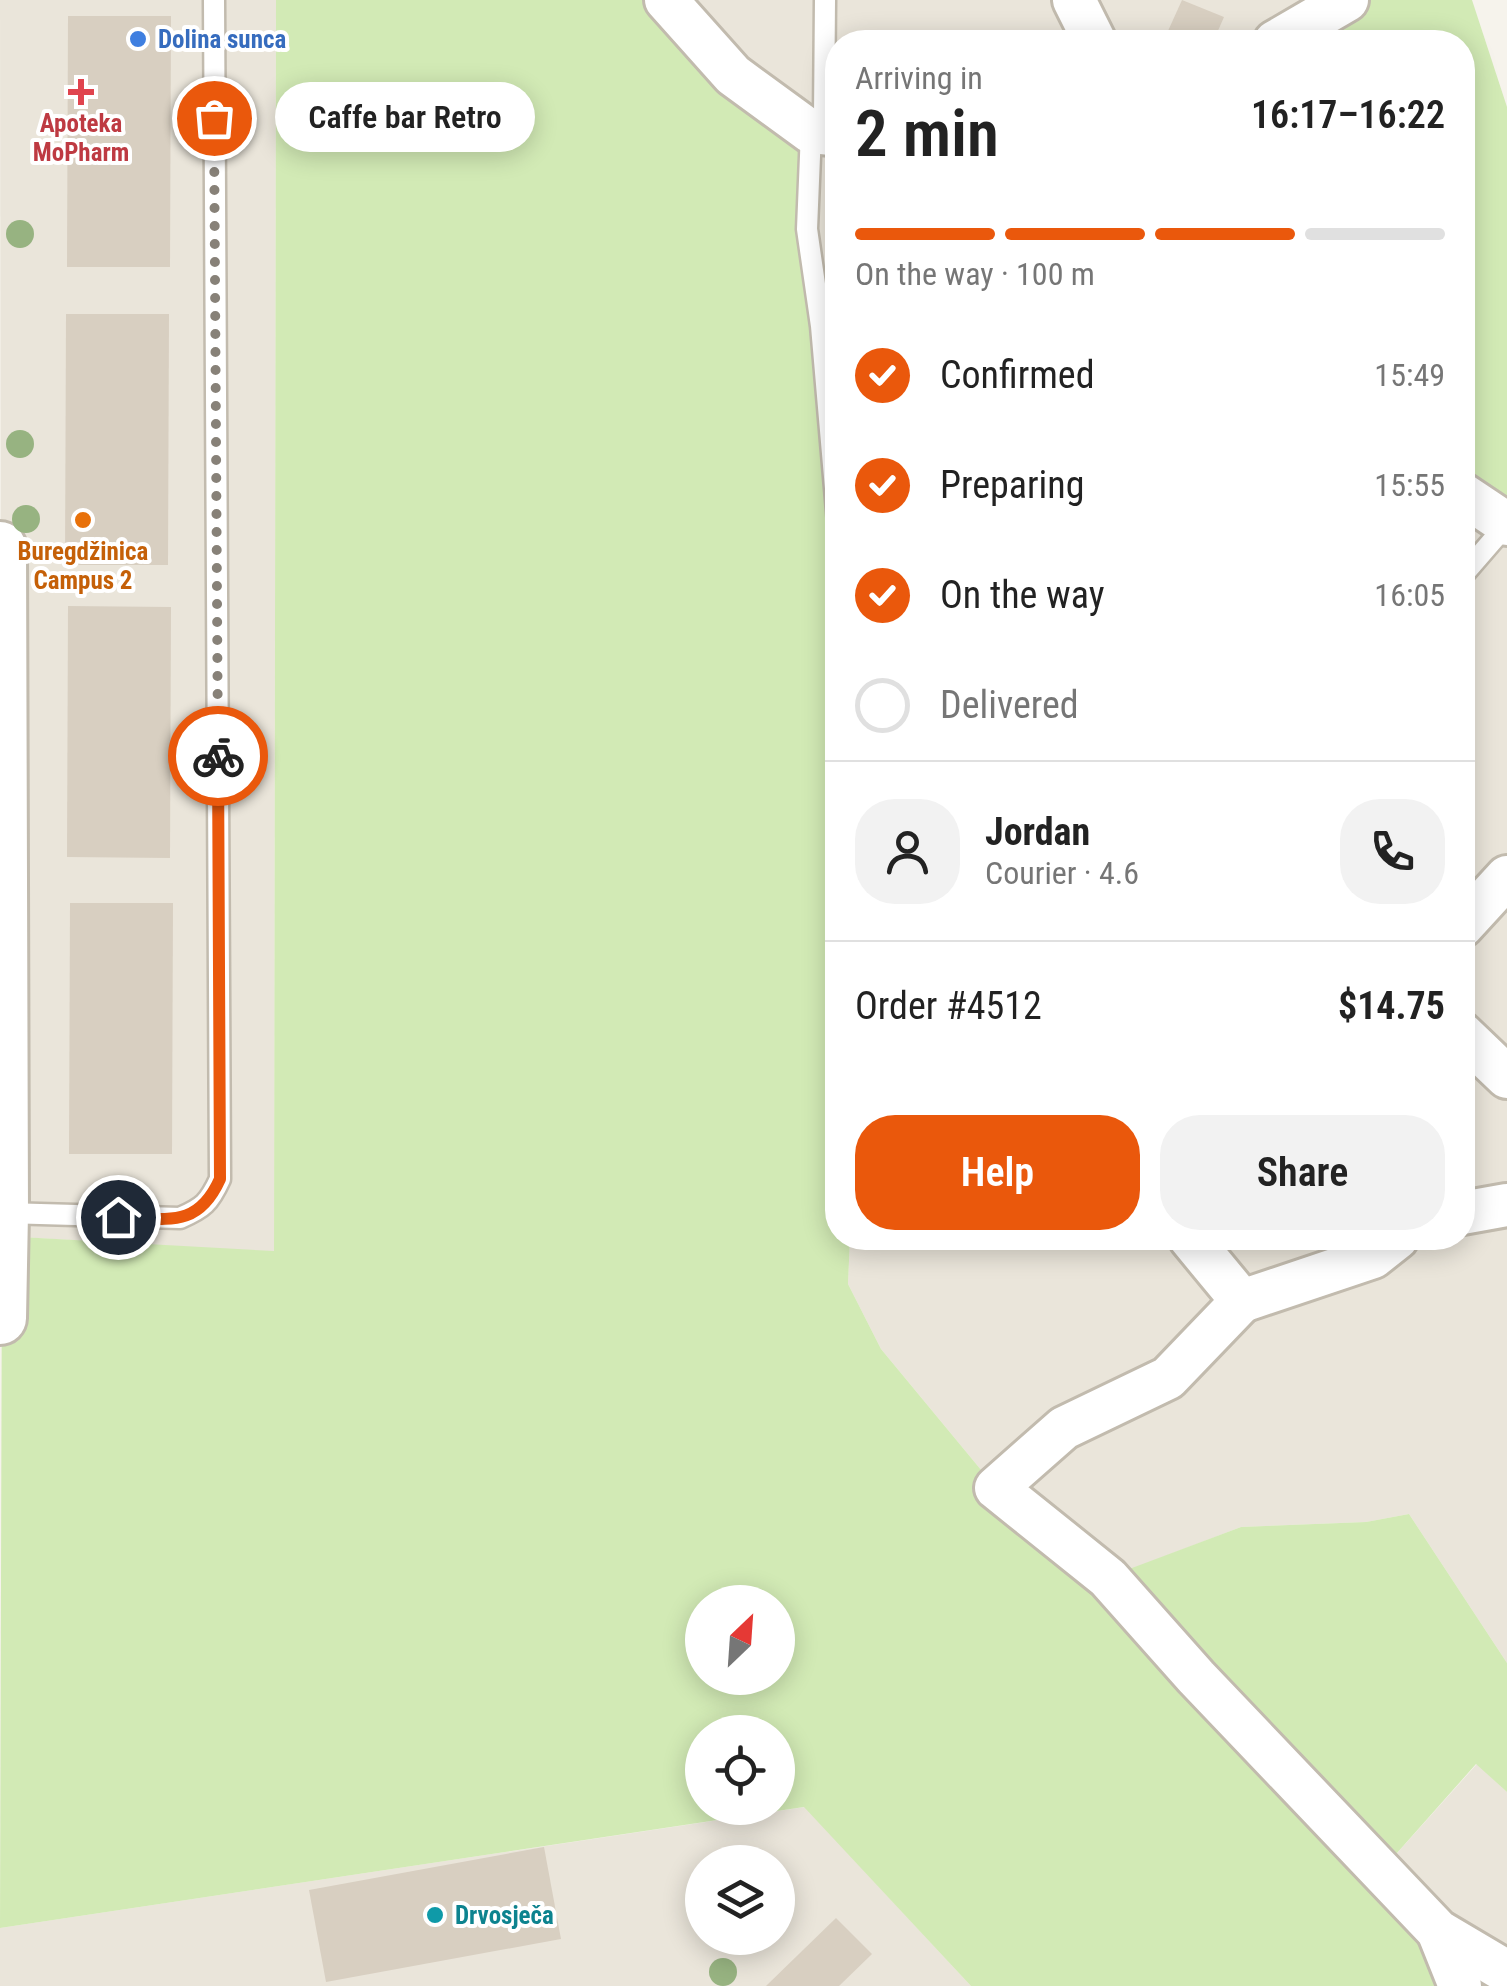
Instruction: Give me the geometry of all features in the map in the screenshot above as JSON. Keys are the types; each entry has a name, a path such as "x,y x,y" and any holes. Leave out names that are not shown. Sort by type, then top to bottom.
{"street":[{"path":"666,0 732,75 824,134"},
{"path":"1074,0 1089,30"},
{"path":"1296,30 1347,0"},
{"path":"1475,503 1507,524"},
{"path":"0,548 0,1318"},
{"path":"1475,912 1507,877"},
{"path":"1475,1046 1507,1077"},
{"path":"1475,1211 1507,1205"},
{"path":"1200,1250 1242,1300"},
{"path":"1382,1250 1373,1257 1242,1300 1168,1378 1064,1428 996,1488 1108,1578 1196,1677 1438,1931 1507,1972"},
{"path":"1438,1931 1460,1986"}],"lane":[{"path":"1,1228 180,1218 201,1209 220,1179 214,0"},
{"path":"825,0 824,134 808,229 825,373"},
{"path":"1475,561 1507,524"}],"shaded area":[{"path":"0,0 276,0 274,1252 2,1236"},
{"path":"666,0 1347,0 1296,30 825,30 825,483"},
{"path":"1475,502 1507,524 1507,1663 1409,1514 1366,1522 1241,1527 1108,1578 996,1488 881,1349 848,1284 849,1250 1475,1250"},
{"path":"1477,1764 1507,1792 1507,1986 1459,1986 1381,1871"},
{"path":"805,1807 971,1986 0,1986 0,1928 685,1825 795,1825 795,1809"}],"green space":[{"path":"276,0 666,0 811,132 807,229 825,400 825,1250 849,1250 848,1284 881,1349 996,1488 1108,1577 1241,1527 1366,1522 1409,1514 1507,1663 1507,1792 1476,1764 1381,1871 1459,1986 971,1986 804,1807 795,1808 795,1715 685,1715 685,1825 0,1928 2,1236 274,1251"},
{"path":"1347,0 1472,0 1507,107 1507,524 1475,502 1475,30 1296,30"}],"building":[{"path":"1182,0 1224,17 1218,30 1168,30"},
{"path":"68,16 171,16 170,267 67,267"},
{"path":"66,314 169,314 168,565 65,565"},
{"path":"68,606 171,607 170,858 67,857"},
{"path":"70,903 173,903 172,1154 69,1154"},
{"name":"Drvosječa","path":"544,1847 561,1939 326,1982 309,1890"},
{"path":"836,1918 872,1954 839,1986 766,1986"}],"way so far":[{"path":"214,118 218,756"}],"place":[{"name":"Dolina sunca","path":"138,39"},
{"name":"Apoteka MoPharm","path":"81,92"},
{"name":"Caffe bar Retro","path":"214,118"},
{"name":"Buregdžinica Campus 2","path":"83,520"},
{"name":"Drvosječa","path":"435,1915"}],"route":[{"path":"118,1217 180,1218 201,1209 220,1179 218,756"}]}
